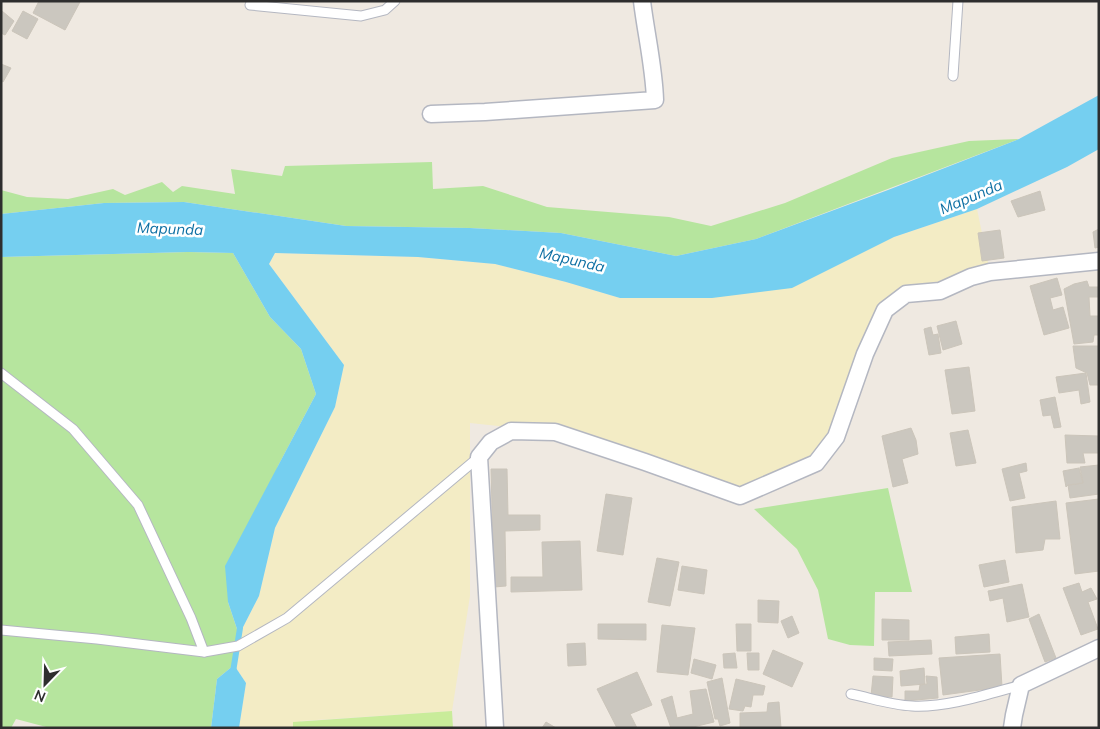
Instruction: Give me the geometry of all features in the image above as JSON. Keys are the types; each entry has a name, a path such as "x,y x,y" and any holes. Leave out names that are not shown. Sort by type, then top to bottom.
{"street":[{"path":"431,114 655,100 654,80 642,1"},
{"path":"495,728 480,457 491,442 510,431 555,432 740,496 816,463 836,437 865,354 885,310 906,294 940,291 971,277 990,272 1099,261"},
{"path":"1012,728 1022,685 1099,648"}],"lane":[{"path":"250,5 361,16 385,10 395,1"},
{"path":"953,76 958,1"},
{"path":"1,373 73,429 138,505 204,652"},
{"path":"1,630 204,652 238,646 287,618 480,457"},
{"path":"851,694 912,706 942,705 1022,685"}],"green space":[{"path":"1019,139 756,239 676,256 561,233 470,228 346,226 184,202 104,203 1,214 1,190 27,197 68,199 113,189 125,195 162,182 173,192 182,186 235,194 231,169 282,176 285,166 432,162 433,189 483,186 547,207 669,217 711,226 785,203 892,158 969,141"},
{"path":"188,252 233,253 270,317 301,349 316,394 278,466 228,602 239,635 238,646 234,665 217,679 211,728 50,728 16,719 11,728 1,728 1,257"},
{"path":"888,488 912,592 875,592 874,646 850,645 828,639 818,590 797,549 754,509"},
{"path":"452,711 453,728 293,728 293,722"}],"sand":[{"path":"977,209 990,272 885,310 816,463 740,496 555,432 470,423 470,596 452,711 301,721 301,728 239,728 246,683 234,665 239,635 259,596 275,528 335,407 344,365 269,264 275,253 418,257 495,264 620,298 894,237"}],"water":[{"name":"Mapunda","path":"1099,95 1099,149 1067,167 977,209 894,237 792,288 712,298 620,298 495,264 418,257 275,253 269,264 344,365 335,407 275,528 259,596 239,635 228,602 225,566 316,394 301,349 270,317 233,253 188,252 1,257 1,214 104,203 184,202 346,226 470,228 561,233 676,256 756,239 888,190 1019,139"},
{"path":"234,665 246,683 239,728 211,728 217,679"}],"building":[{"path":"39,1 80,2 65,30 33,13"},
{"path":"1,11 14,21 5,35 1,33"},
{"path":"23,11 38,19 27,39 12,31"},
{"path":"1,64 11,68 3,82 1,81"},
{"path":"1040,191 1045,210 1018,217 1011,201"},
{"path":"1099,229 1099,247 1095,248 1093,232"},
{"path":"1000,230 1004,258 982,261 978,233"},
{"path":"1057,278 1062,295 1050,298 1053,310 1063,307 1069,328 1044,335 1030,286"},
{"path":"1087,281 1089,287 1099,287 1099,297 1089,297 1090,316 1099,316 1099,335 1094,335 1093,342 1074,344 1064,289"},
{"path":"956,321 962,344 943,350 937,326"},
{"path":"931,327 933,335 938,334 941,353 929,355 924,329"},
{"path":"1073,346 1099,346 1099,385 1090,385 1087,373 1076,368"},
{"path":"969,367 975,411 952,414 945,370"},
{"path":"1086,373 1090,402 1081,404 1079,390 1059,393 1056,377"},
{"path":"1055,397 1061,427 1054,428 1051,415 1043,416 1040,400"},
{"path":"911,428 916,440 918,454 902,459 908,483 893,487 882,436"},
{"path":"968,430 976,463 956,466 950,433"},
{"path":"1065,435 1098,436 1099,453 1083,453 1085,463 1067,463"},
{"path":"1026,463 1027,471 1019,473 1025,498 1010,501 1002,469"},
{"path":"1099,465 1099,494 1070,498 1068,485 1083,483 1080,467"},
{"path":"1079,468 1083,483 1066,487 1063,471"},
{"path":"491,469 507,469 508,515 540,515 540,530 505,531 506,586 494,587"},
{"path":"606,494 632,498 623,555 597,551"},
{"path":"1099,499 1099,571 1075,574 1066,503"},
{"path":"1056,501 1060,539 1045,539 1043,550 1016,553 1012,507"},
{"path":"580,541 582,590 511,592 511,577 543,577 542,542"},
{"path":"657,558 679,562 670,606 648,602"},
{"path":"1005,560 1009,582 984,587 979,565"},
{"path":"682,566 707,570 704,594 678,590"},
{"path":"1079,583 1082,592 1091,588 1097,599 1088,602 1098,629 1081,635 1063,588"},
{"path":"1022,584 1029,617 1007,622 1003,598 990,601 988,591"},
{"path":"758,600 779,601 778,623 758,622"},
{"path":"1039,614 1056,658 1045,662 1029,619"},
{"path":"792,616 799,633 788,638 781,621"},
{"path":"882,619 909,620 909,640 882,640"},
{"path":"598,624 646,624 646,640 598,639"},
{"path":"736,624 751,624 751,651 737,651"},
{"path":"662,625 695,628 688,675 657,672"},
{"path":"989,634 990,652 956,654 955,637"},
{"path":"931,640 932,654 889,656 888,642"},
{"path":"585,643 586,665 568,666 567,644"},
{"path":"773,650 803,663 792,687 763,674"},
{"path":"735,653 737,668 724,668 723,654"},
{"path":"747,653 759,653 759,670 748,670"},
{"path":"1000,654 1002,687 943,695 939,658"},
{"path":"874,658 893,659 892,671 874,670"},
{"path":"694,659 716,665 712,679 691,673"},
{"path":"924,668 925,684 901,686 900,671"},
{"path":"637,672 652,705 630,714 637,728 617,728 597,689"},
{"path":"873,676 893,677 892,697 871,696"},
{"path":"926,676 937,677 938,698 905,701 905,691 919,691 920,685 927,684"},
{"path":"722,678 730,723 720,726 718,719 715,719 707,682"},
{"path":"736,679 765,686 763,695 753,695 751,707 745,706 743,711 729,709"},
{"path":"706,689 714,722 689,728 671,728 661,700 672,696 677,718 693,714 690,691"},
{"path":"779,702 781,728 740,728 740,713 767,712 768,703"},
{"path":"546,722 556,728 542,728"}],"waterway":[{"path":"233,672 240,628"}]}
